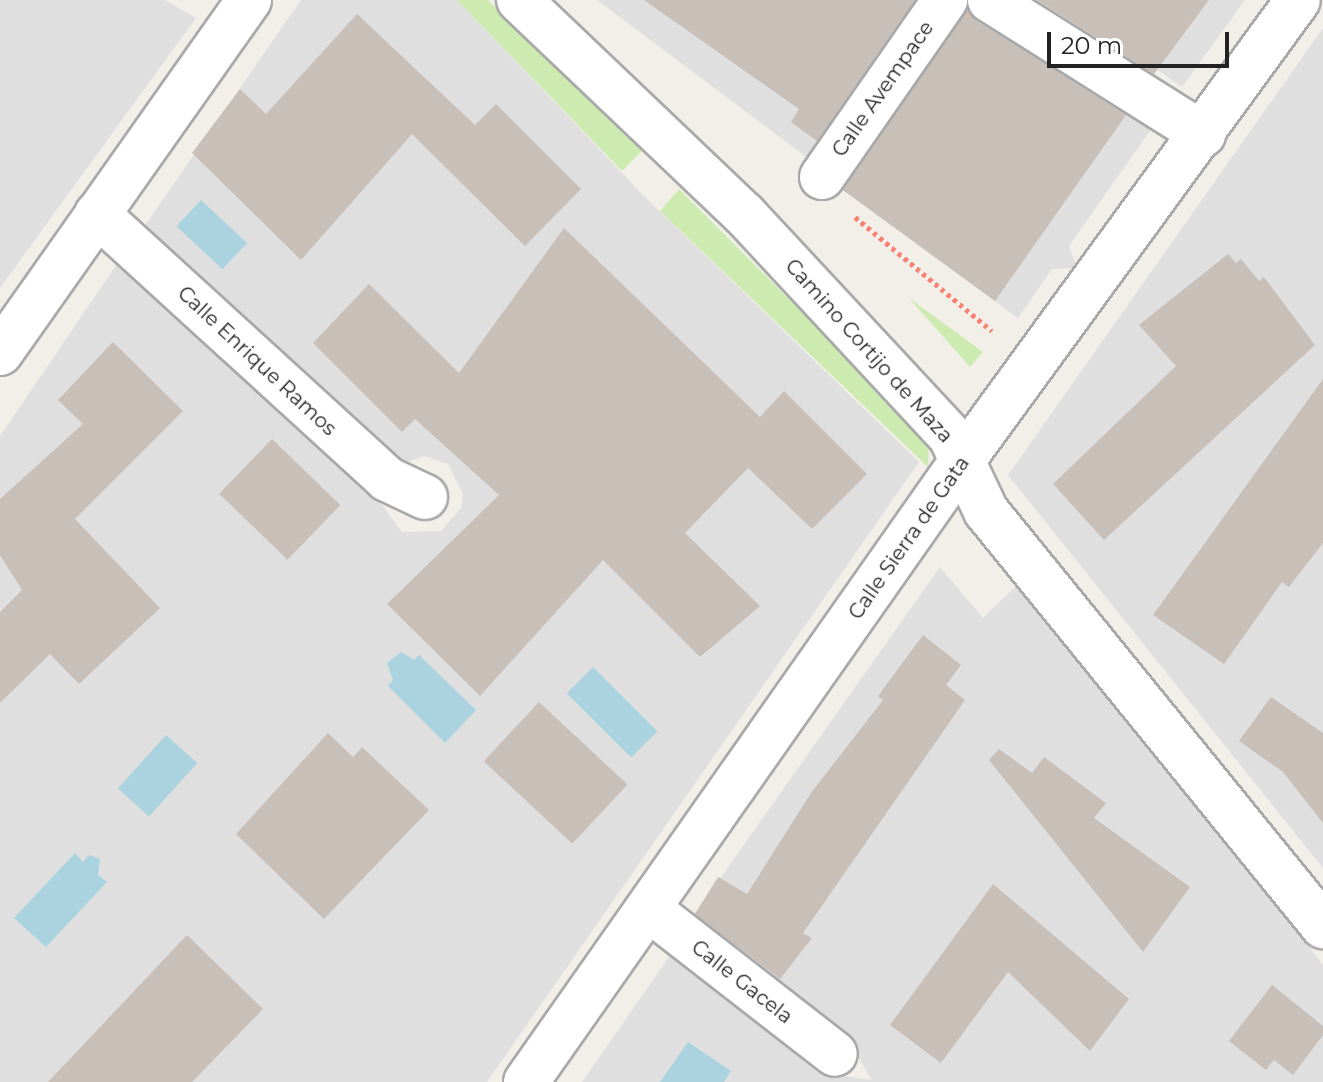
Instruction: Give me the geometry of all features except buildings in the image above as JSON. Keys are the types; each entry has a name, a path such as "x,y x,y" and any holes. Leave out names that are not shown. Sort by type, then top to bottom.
{"street":[{"path":"0,353 249,0"},
{"name":"Camino Cortijo de Maza","path":"519,0 744,214 951,437 986,511 1323,926"},
{"name":"Calle Avempace","path":"822,177 945,0"},
{"path":"990,0 1203,134"},
{"name":"Calle Sierra de Gata","path":"526,1082 650,910 962,461 1298,0"},
{"name":"Calle Enrique Ramos","path":"97,214 387,479 425,497"},
{"name":"Calle Gacela","path":"650,910 835,1054"}],"path":[{"path":"822,177 833,199 1032,364"}],"shaded area":[{"path":"0,0 165,0 196,18 0,288"},
{"path":"301,0 457,0 642,194 919,462 487,1082 0,1082 0,436 121,258 380,503 402,532 441,531 461,508 463,494 448,464 424,456 402,464 141,231"},
{"path":"597,0 925,0 809,159"},
{"path":"1042,0 1245,0 1182,87 1102,31"},
{"path":"963,6 1016,44 1023,37 1154,125 1069,246 1077,268 1052,269 1018,318 841,189"},
{"path":"1323,28 1323,868 1008,475"},
{"path":"940,567 983,618 1020,582 1323,965 1323,1082 582,1082 671,954 817,1072 872,1080 843,1032 695,914"}],"green space":[{"path":"457,0 488,0 642,151 622,171"},
{"path":"679,189 917,427 929,442 928,467 660,211"},
{"path":"909,298 983,352 970,367"}],"water":[{"path":"201,200 247,243 223,269 176,226"},
{"path":"401,652 414,660 419,655 476,710 445,743 388,686 393,680 387,663"},
{"path":"593,667 657,731 631,758 567,693"},
{"path":"166,735 197,763 149,817 118,789"},
{"path":"75,853 83,862 89,855 100,859 98,875 107,882 46,947 14,918"},
{"path":"688,1042 731,1071 724,1082 660,1082"}]}
